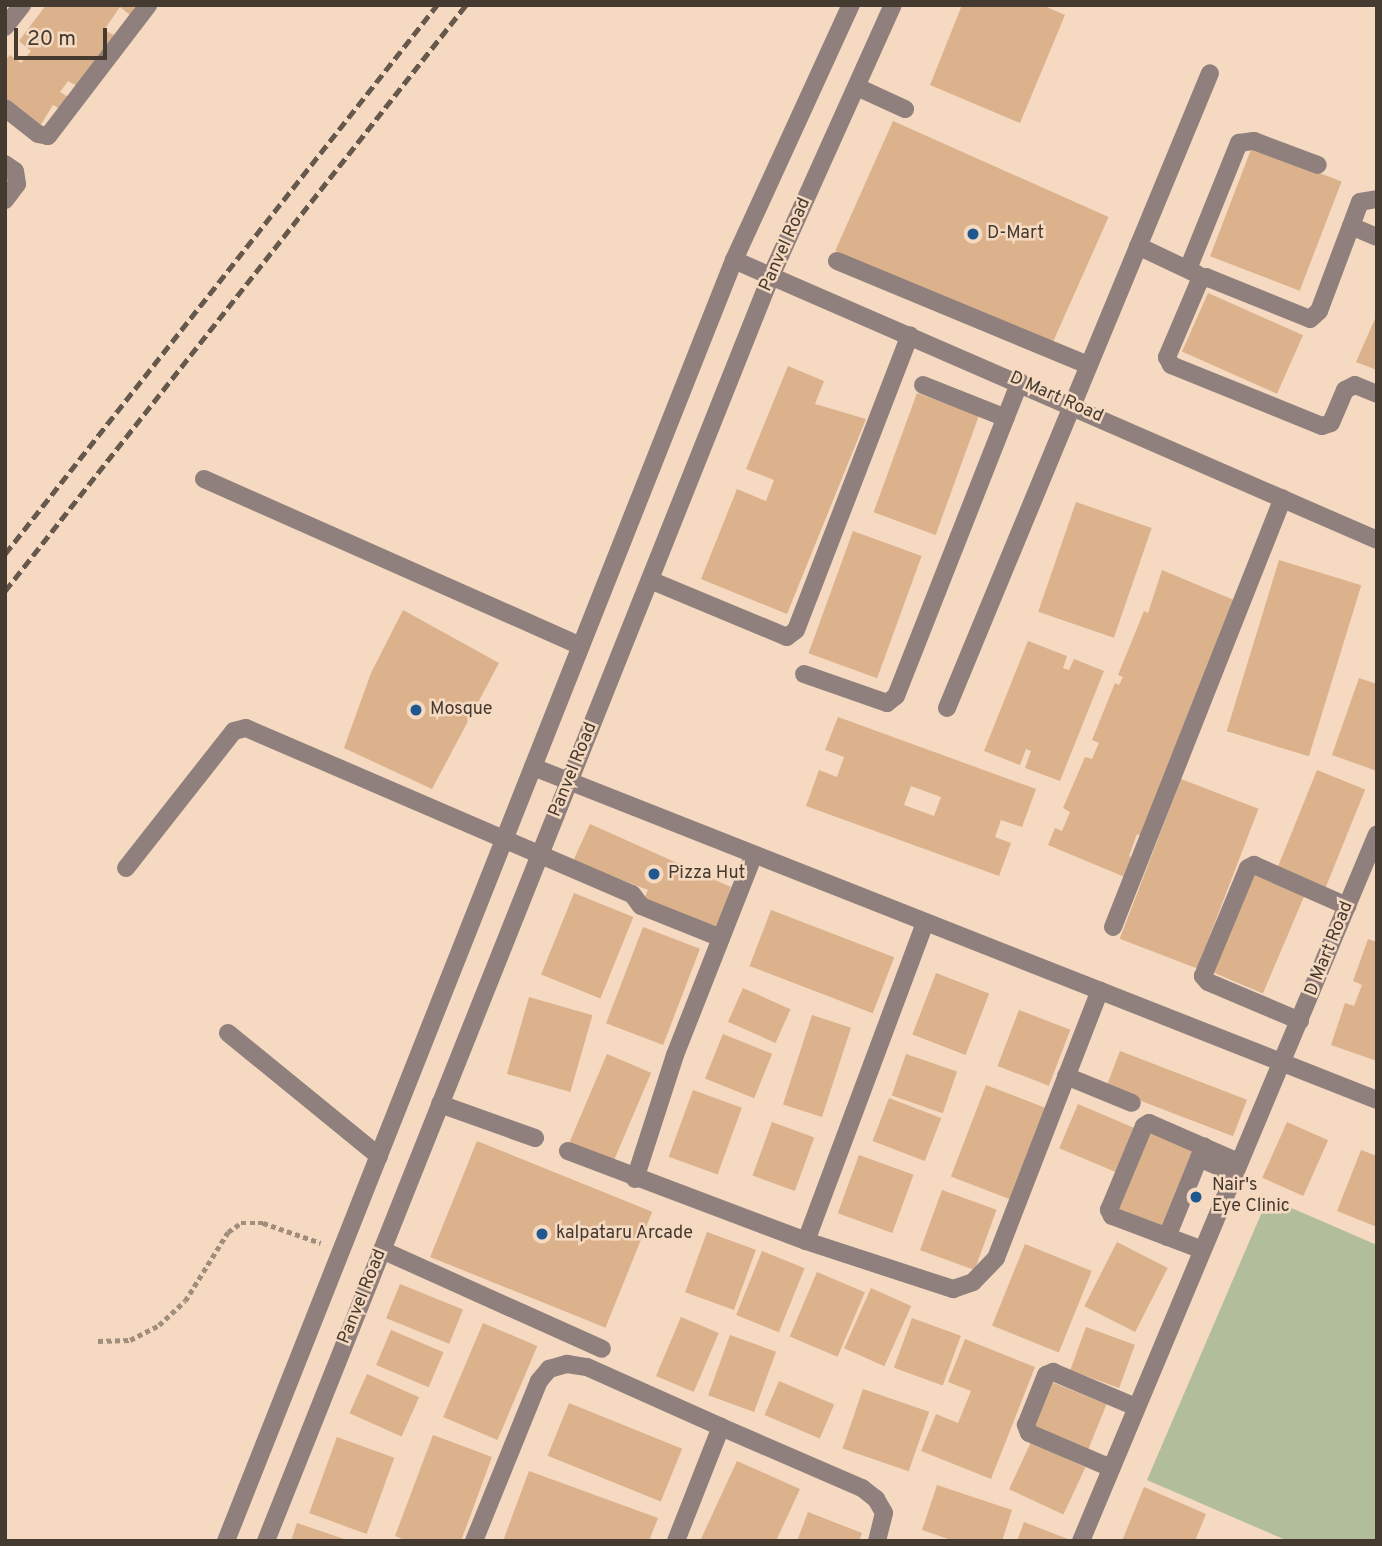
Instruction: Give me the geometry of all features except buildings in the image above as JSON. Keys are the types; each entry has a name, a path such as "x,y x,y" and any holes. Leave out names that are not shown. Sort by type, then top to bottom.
{"street":[{"path":"5,27 22,5"},
{"path":"5,108 38,134 48,136 148,5"},
{"path":"226,1541 734,260 851,5"},
{"name":"Panvel Road","path":"266,1541 771,276 894,5"},
{"path":"947,708 1210,74"},
{"path":"857,87 905,109"},
{"path":"1138,246 1192,271 1239,143 1254,141 1318,165"},
{"path":"5,164 15,171 17,184 5,200"},
{"path":"1377,199 1360,202 1319,311 1310,319 1206,277 1199,282 1167,357 1171,365 1322,426 1331,423 1345,390 1355,385 1377,394"},
{"path":"1351,226 1377,237"},
{"name":"D Mart Road","path":"734,260 1072,404 1377,540"},
{"path":"837,261 1088,365"},
{"path":"650,580 787,637 796,630 910,335"},
{"path":"804,674 887,703 896,696 1020,382"},
{"path":"923,385 1006,418"},
{"path":"204,479 581,646"},
{"path":"1113,927 1283,498"},
{"path":"126,868 234,731 246,728 632,894 641,906 721,938"},
{"path":"533,767 568,784 753,857 1377,1100"},
{"name":"D Mart Road","path":"1081,1541 1234,1167 1283,1063 1377,834"},
{"path":"635,1179 721,938 753,857"},
{"path":"1300,1021 1208,982 1203,976 1248,868 1254,865 1347,906"},
{"path":"806,1241 925,923"},
{"path":"568,1151 635,1179 806,1241 953,1289 974,1282 996,1258 1100,990"},
{"path":"228,1033 379,1156"},
{"path":"1066,1076 1132,1103"},
{"path":"440,1104 535,1138"},
{"path":"1200,1249 1112,1216 1109,1210 1134,1150 1149,1123 1234,1167"},
{"path":"1167,1237 1201,1152"},
{"path":"382,1250 602,1349"},
{"path":"474,1541 539,1381 549,1369 567,1364 587,1367 862,1488 876,1499 884,1513 877,1541"},
{"path":"1111,1468 1028,1433 1026,1425 1046,1375 1053,1372 1136,1407"},
{"path":"676,1541 721,1427"}],"path":[{"path":"98,1341 130,1340 159,1325 185,1301 228,1232 242,1223 263,1223 341,1250"}],"green space":[{"path":"1268,1198 1377,1245 1377,1541 1288,1541 1147,1480"}],"railway":[{"path":"5,554 437,5"},
{"path":"5,591 466,5"}],"place":[{"name":"D-Mart","path":"973,234"},
{"name":"Mosque","path":"416,710"},
{"name":"Pizza Hut","path":"654,874"},
{"name":"Nair's Eye Clinic","path":"1196,1197"},
{"name":"kalpataru Arcade","path":"542,1234"}]}
